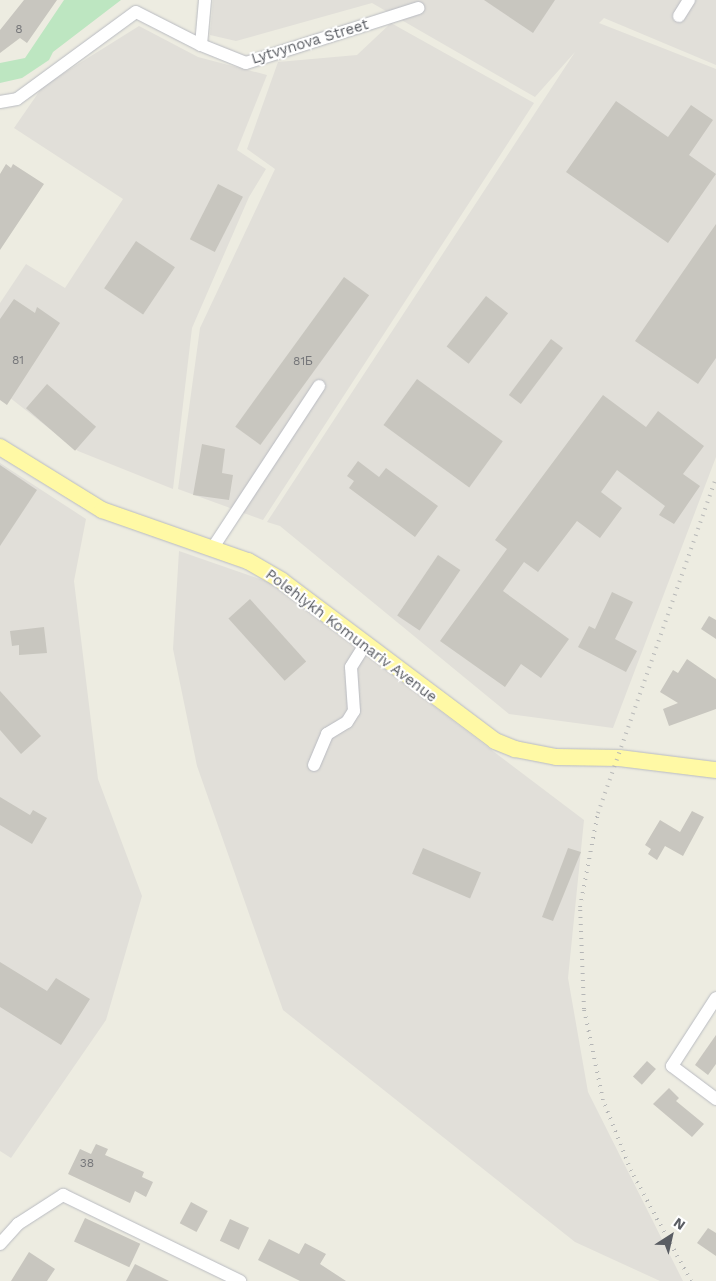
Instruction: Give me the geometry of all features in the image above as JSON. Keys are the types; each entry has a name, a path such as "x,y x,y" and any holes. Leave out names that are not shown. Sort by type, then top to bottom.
{"main road":[{"name":"Polehlykh Komunariv Avenue","path":"0,446 102,510 248,561 282,581 472,726 515,749 556,757 619,758 716,770"}],"street":[{"path":"201,45 205,0"},
{"path":"679,16 689,0"},
{"name":"Lytvynova Street","path":"0,102 17,99 136,12 201,45 246,63 418,8"},
{"path":"212,549 319,386"},
{"path":"314,765 327,734 347,722 354,711 350,667 365,644"},
{"path":"716,998 672,1066 716,1100"},
{"path":"0,1244 18,1224 63,1195 240,1281"}],"shaded area":[{"path":"213,0 716,0 716,65 604,18 599,23 716,69 716,457 613,728 509,714 280,526 267,522 575,52 535,97 372,3 236,41 210,35"},
{"path":"391,23 534,103 263,520 178,489 200,328 275,169 247,149 278,62 357,55"},
{"path":"139,26 198,57 267,75 237,150 266,169 249,197 192,328 173,489 78,451 0,390 0,303 26,264 65,288 123,199 14,128 43,86"},
{"path":"0,463 86,519 74,581 98,779 142,896 106,1020 11,1158 0,1151"},
{"path":"179,551 271,583 584,820 568,978 588,1092 683,1281 660,1281 575,1242 283,1010 197,766 173,649"}],"green space":[{"path":"64,0 121,0 53,52 49,60 22,78 0,83 0,63 25,58"}],"building":[{"path":"24,0 57,0 27,43 20,38 0,53 0,30"},
{"path":"484,0 555,0 533,33"},
{"path":"616,101 668,137 691,105 713,120 689,155 716,174 668,243 566,172"},
{"path":"6,164 11,168 13,164 44,184 0,250 0,174"},
{"path":"218,184 243,197 215,252 190,239"},
{"path":"716,224 716,358 698,384 635,341"},
{"path":"136,241 175,267 143,315 104,288"},
{"path":"344,277 369,295 260,445 235,427"},
{"path":"486,296 508,313 469,364 447,346"},
{"path":"14,299 35,313 37,307 60,323 7,405 0,400 0,319"},
{"path":"551,339 563,348 521,404 509,395"},
{"path":"417,379 503,441 469,487 383,425"},
{"path":"47,384 96,427 75,451 26,408"},
{"path":"603,395 646,427 658,411 704,446 683,474 700,486 674,524 659,515 665,506 617,470 601,492 622,508 600,538 577,521 538,572 524,562 503,591 569,639 541,678 521,664 505,687 440,641 507,549 495,540"},
{"path":"202,444 225,449 222,473 233,475 229,500 193,495"},
{"path":"358,461 379,477 386,468 438,506 415,537 349,488 354,481 347,476"},
{"path":"0,465 37,490 0,546"},
{"path":"438,555 460,570 420,631 397,616"},
{"path":"612,592 633,602 615,639 637,651 626,672 578,647 589,626 595,629"},
{"path":"250,599 306,661 285,681 228,618"},
{"path":"709,616 716,620 716,639 701,629"},
{"path":"44,627 47,653 19,655 19,645 12,646 10,631"},
{"path":"687,659 716,679 716,709 669,726 663,709 678,703 660,692 673,670 678,673"},
{"path":"0,691 41,736 21,754 0,730"},
{"path":"0,797 30,815 33,810 47,818 32,844 0,825"},
{"path":"692,811 704,817 683,856 665,846 657,860 648,854 651,849 645,845 660,820 680,832"},
{"path":"423,848 481,873 470,898 412,874"},
{"path":"568,848 581,852 553,921 542,917"},
{"path":"0,962 47,991 56,978 90,999 61,1045 0,1007"},
{"path":"716,1035 716,1064 708,1075 695,1065"},
{"path":"647,1061 656,1069 642,1085 633,1077"},
{"path":"669,1088 679,1098 676,1101 704,1124 692,1137 653,1104"},
{"path":"96,1144 108,1149 105,1155 144,1172 142,1177 153,1182 146,1197 135,1191 130,1203 68,1174 80,1149 91,1154"},
{"path":"191,1202 208,1211 197,1232 180,1223"},
{"path":"85,1218 140,1244 129,1267 74,1242"},
{"path":"230,1219 249,1228 239,1250 220,1241"},
{"path":"708,1228 716,1233 716,1256 697,1243"},
{"path":"269,1239 299,1254 305,1243 326,1254 320,1264 346,1281 300,1281 258,1260"},
{"path":"29,1252 55,1269 47,1281 11,1281"},
{"path":"135,1264 169,1281 126,1281"}],"railway":[{"path":"691,1281 631,1171 603,1100 584,1009 580,907 598,813 716,478"}]}
